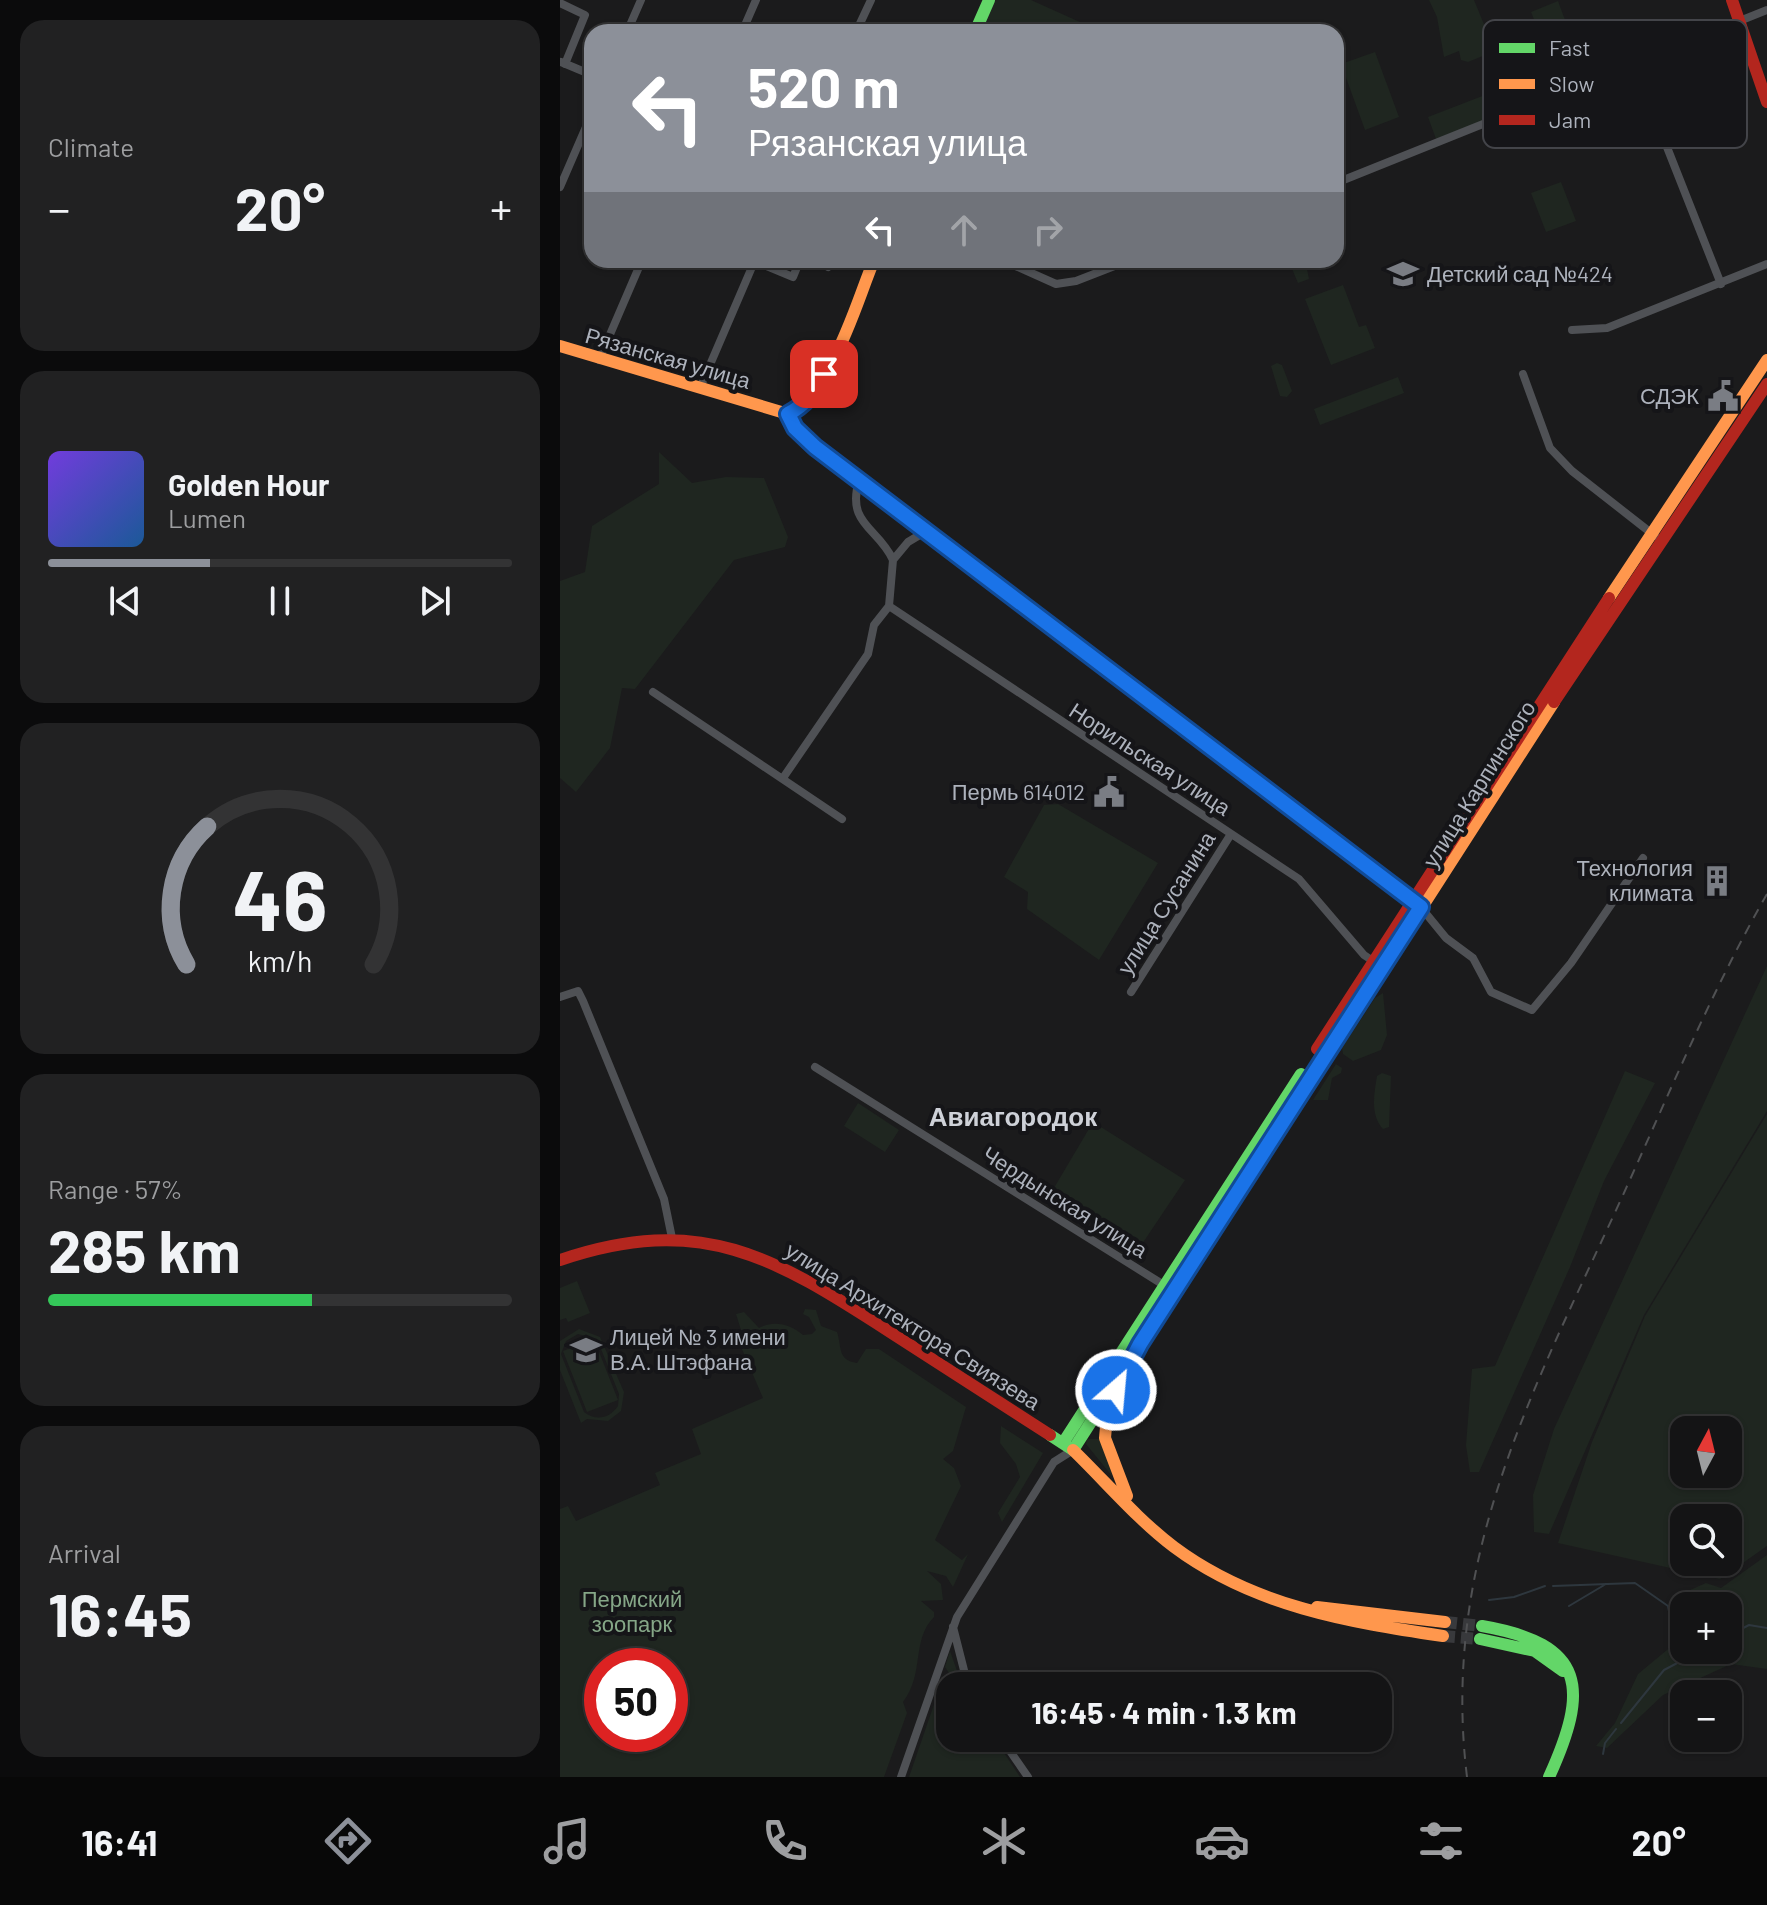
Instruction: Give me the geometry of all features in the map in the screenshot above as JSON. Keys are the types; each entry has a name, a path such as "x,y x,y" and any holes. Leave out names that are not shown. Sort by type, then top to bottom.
{"main road":[{"path":"978,24 989,0"},
{"path":"1732,0 1740,20"},
{"path":"1747,50 1767,102"},
{"path":"870,268 818,388 801,407 788,414 795,428 859,480 1417,903"},
{"name":"Рязанская улица","path":"560,346 788,414"},
{"name":"улица Карпинского","path":"1721,443 1767,360"},
{"name":"улица Карпинского","path":"1068,1446 1417,903 1480,793 1721,443 1767,384"},
{"name":"улица Карпинского","path":"1288,1105 1374,961 1493,800 1658,537"},
{"path":"1480,793 1482,803 1493,800"},
{"name":"улица Архитектора Свиязева","path":"560,1260 615,1241 672,1238 738,1250 803,1276 1068,1446 1173,1547 1207,1571 1286,1603 1338,1619 1443,1636"},
{"name":"улица Карпинского","path":"1068,1446 1118,1380 1169,1288"},
{"path":"1118,1380 1103,1422 1114,1469 1140,1515"},
{"name":"улица Архитектора Свиязева","path":"1286,1603 1445,1622"},
{"path":"1481,1633 1520,1631 1544,1641 1564,1660 1575,1695 1573,1723 1549,1777"}],"street":[{"path":"630,24 641,0"},
{"path":"746,24 756,0"},
{"path":"860,24 871,0"},
{"path":"560,3 585,15 562,63 584,72"},
{"path":"1740,20 1767,10"},
{"path":"1344,180 1483,125"},
{"path":"560,187 584,132"},
{"path":"1667,148 1721,284"},
{"path":"1572,330 1607,328 1767,264"},
{"path":"599,360 639,268"},
{"path":"700,388 752,268"},
{"path":"772,268 793,277 797,268"},
{"path":"1020,268 1056,284 1076,281 1109,268"},
{"path":"1523,374 1550,448 1572,471 1658,537"},
{"path":"859,480 853,500 860,515 893,560"},
{"path":"783,778 868,654 874,625 889,606 893,560 908,542 928,530"},
{"name":"Норильская улица","path":"889,606 1299,879 1364,955 1374,961"},
{"path":"653,692 842,819"},
{"name":"улица Сусанина","path":"1131,992 1231,834"},
{"path":"1417,903 1446,938 1473,958 1491,992 1532,1010 1571,963 1643,858"},
{"path":"560,997 578,991 660,1190 672,1238"},
{"name":"Чердынская улица","path":"815,1067 1169,1288"},
{"path":"901,1777 953,1626 978,1579 1054,1462 1068,1446"},
{"path":"953,1626 964,1672"},
{"path":"1011,1752 1028,1777"}],"green space":[{"path":"995,0 1031,0 1084,24 984,24"},
{"path":"1429,0 1474,0 1483,22 1483,56 1468,62 1461,60 1459,51 1444,57 1437,17"},
{"path":"1558,1 1565,20 1534,20 1531,12"},
{"path":"1375,52 1399,117 1365,130 1344,72 1344,63"},
{"path":"1483,96 1483,121 1436,139 1428,117"},
{"path":"1561,182 1576,221 1546,232 1531,193"},
{"path":"1292,268 1307,268 1309,279 1298,283"},
{"path":"1343,285 1359,327 1366,325 1375,348 1331,365 1305,299"},
{"path":"1277,363 1282,365 1292,391 1287,397 1280,396 1271,366"},
{"path":"1398,377 1404,393 1320,425 1314,409"},
{"path":"659,452 692,483 726,477 764,478 788,537 785,547 734,560 635,689 622,688 610,748 576,792 560,778 560,581 585,572 592,526 659,484"},
{"path":"1058,804 1158,863 1099,960 1027,909 1028,892 1004,877 1044,805"},
{"path":"1767,966 1767,1111 1644,1315 1549,1534 1534,1532 1533,1495 1554,1429"},
{"path":"1383,993 1387,1035 1381,1050 1353,1061 1343,1054 1342,1048 1375,998"},
{"path":"1336,1064 1342,1068 1341,1073 1332,1078 1328,1100 1313,1100"},
{"path":"1625,1071 1655,1083 1604,1181 1570,1267 1479,1472 1470,1472 1466,1445 1472,1369 1495,1366"},
{"path":"1382,1073 1391,1076 1389,1127 1383,1129 1376,1117 1374,1104 1377,1076"},
{"path":"858,1103 899,1130 885,1152 844,1126"},
{"path":"1767,1114 1767,1546 1742,1564 1742,1504 1670,1504 1670,1568 1558,1543 1592,1442 1645,1316"},
{"path":"1093,1122 1185,1180 1138,1250 1051,1193"},
{"path":"577,1281 590,1313 568,1322 566,1318 560,1320 560,1288"},
{"name":"Пермский зоопарк","path":"805,1309 816,1310 821,1326 837,1332 841,1352 846,1359 857,1363 866,1349 879,1349 966,1407 953,1451 943,1459 954,1468 961,1486 935,1540 962,1560 968,1554 953,1587 946,1576 927,1571 941,1584 943,1600 921,1601 934,1612 934,1617 923,1636 914,1680 903,1702 907,1713 884,1777 560,1777 560,1509 568,1506 576,1521 660,1485 655,1473 701,1454 692,1429 763,1398 735,1333 741,1330 736,1314 744,1312 759,1328 782,1324 803,1335 816,1330 809,1317 803,1314"},
{"path":"579,1329 600,1337 624,1392 621,1411 608,1421 587,1419 581,1423 560,1370 560,1341","holes":["578,1334 597,1339 619,1394 618,1406 606,1416 598,1417 584,1412 561,1354 566,1341"]},
{"path":"594,1339 618,1400 587,1412 563,1351"},
{"path":"1001,1426 1043,1453 1002,1522 998,1513 1020,1477 1016,1464 1000,1443"},
{"path":"1087,1439 1104,1439 1112,1476 1086,1444"},
{"path":"1767,1555 1767,1669 1731,1664 1742,1664 1742,1592 1688,1592 1706,1583 1721,1588 1742,1576"},
{"path":"1670,1647 1670,1664 1731,1664 1696,1680 1670,1680 1670,1692 1607,1748 1596,1746 1615,1723 1638,1674"},
{"path":"950,1651 957,1672 948,1672 945,1667"},
{"path":"936,1699 936,1752 1003,1752 1020,1777 909,1777"}],"waterway":[{"path":"1553,1586 1635,1583 1668,1606 1670,1616"},
{"path":"1569,1606 1606,1584"},
{"path":"1489,1600 1514,1597 1545,1586"},
{"path":"1742,1629 1749,1625 1767,1628"},
{"path":"1621,1723 1664,1670 1675,1664"},
{"path":"1603,1754 1605,1743 1616,1729"}],"tunnel":[{"path":"1445,1622 1482,1626"},
{"path":"1443,1636 1480,1639"}],"railway":[{"path":"1467,1777 1462,1697 1468,1620 1481,1547 1502,1476 1558,1336 1709,1005 1767,894"}],"traffic: fast":[{"path":"978,24 989,0"},
{"path":"855,477 1413,899"},
{"path":"1063,1443 1301,1074"},
{"path":"1050,1435 1073,1450 1287,1117"},
{"path":"1482,1626 1517,1634 1542,1645 1560,1658 1570,1675 1573,1695 1570,1719 1549,1777"},
{"path":"1480,1639 1535,1651 1563,1671"}],"traffic: slow":[{"path":"788,414 805,399 831,364 871,268"},
{"path":"560,346 788,414 809,441 855,477"},
{"path":"1609,598 1767,360"},
{"path":"1287,1117 1554,702"},
{"path":"1108,1404 1105,1438 1127,1496"},
{"path":"1073,1450 1160,1536 1204,1567 1236,1584 1337,1617 1443,1636"},
{"path":"1317,1607 1445,1622"}],"traffic: jam":[{"path":"1732,0 1739,20"},
{"path":"1747,44 1767,102"},
{"path":"1554,702 1767,384"},
{"path":"1317,1049 1609,598"},
{"path":"560,1260 610,1246 655,1240 696,1242 734,1250 809,1282 1050,1435"}],"place":[{"name":"Детский сад №424","path":"1403,274"},
{"name":"СДЭК","path":"1723,396"},
{"name":"Пермь 614012","path":"1109,792"},
{"name":"Технология климата","path":"1717,881"},
{"name":"Лицей № 3 имени В.А. Штэфана","path":"586,1350"}],"district":[{"name":"Авиагородок","path":"1013,1117"}],"route":[{"path":"824,374 818,388 801,407 788,414 795,428 815,447 1421,907 1140,1344 1118,1380 1116,1390"}]}
